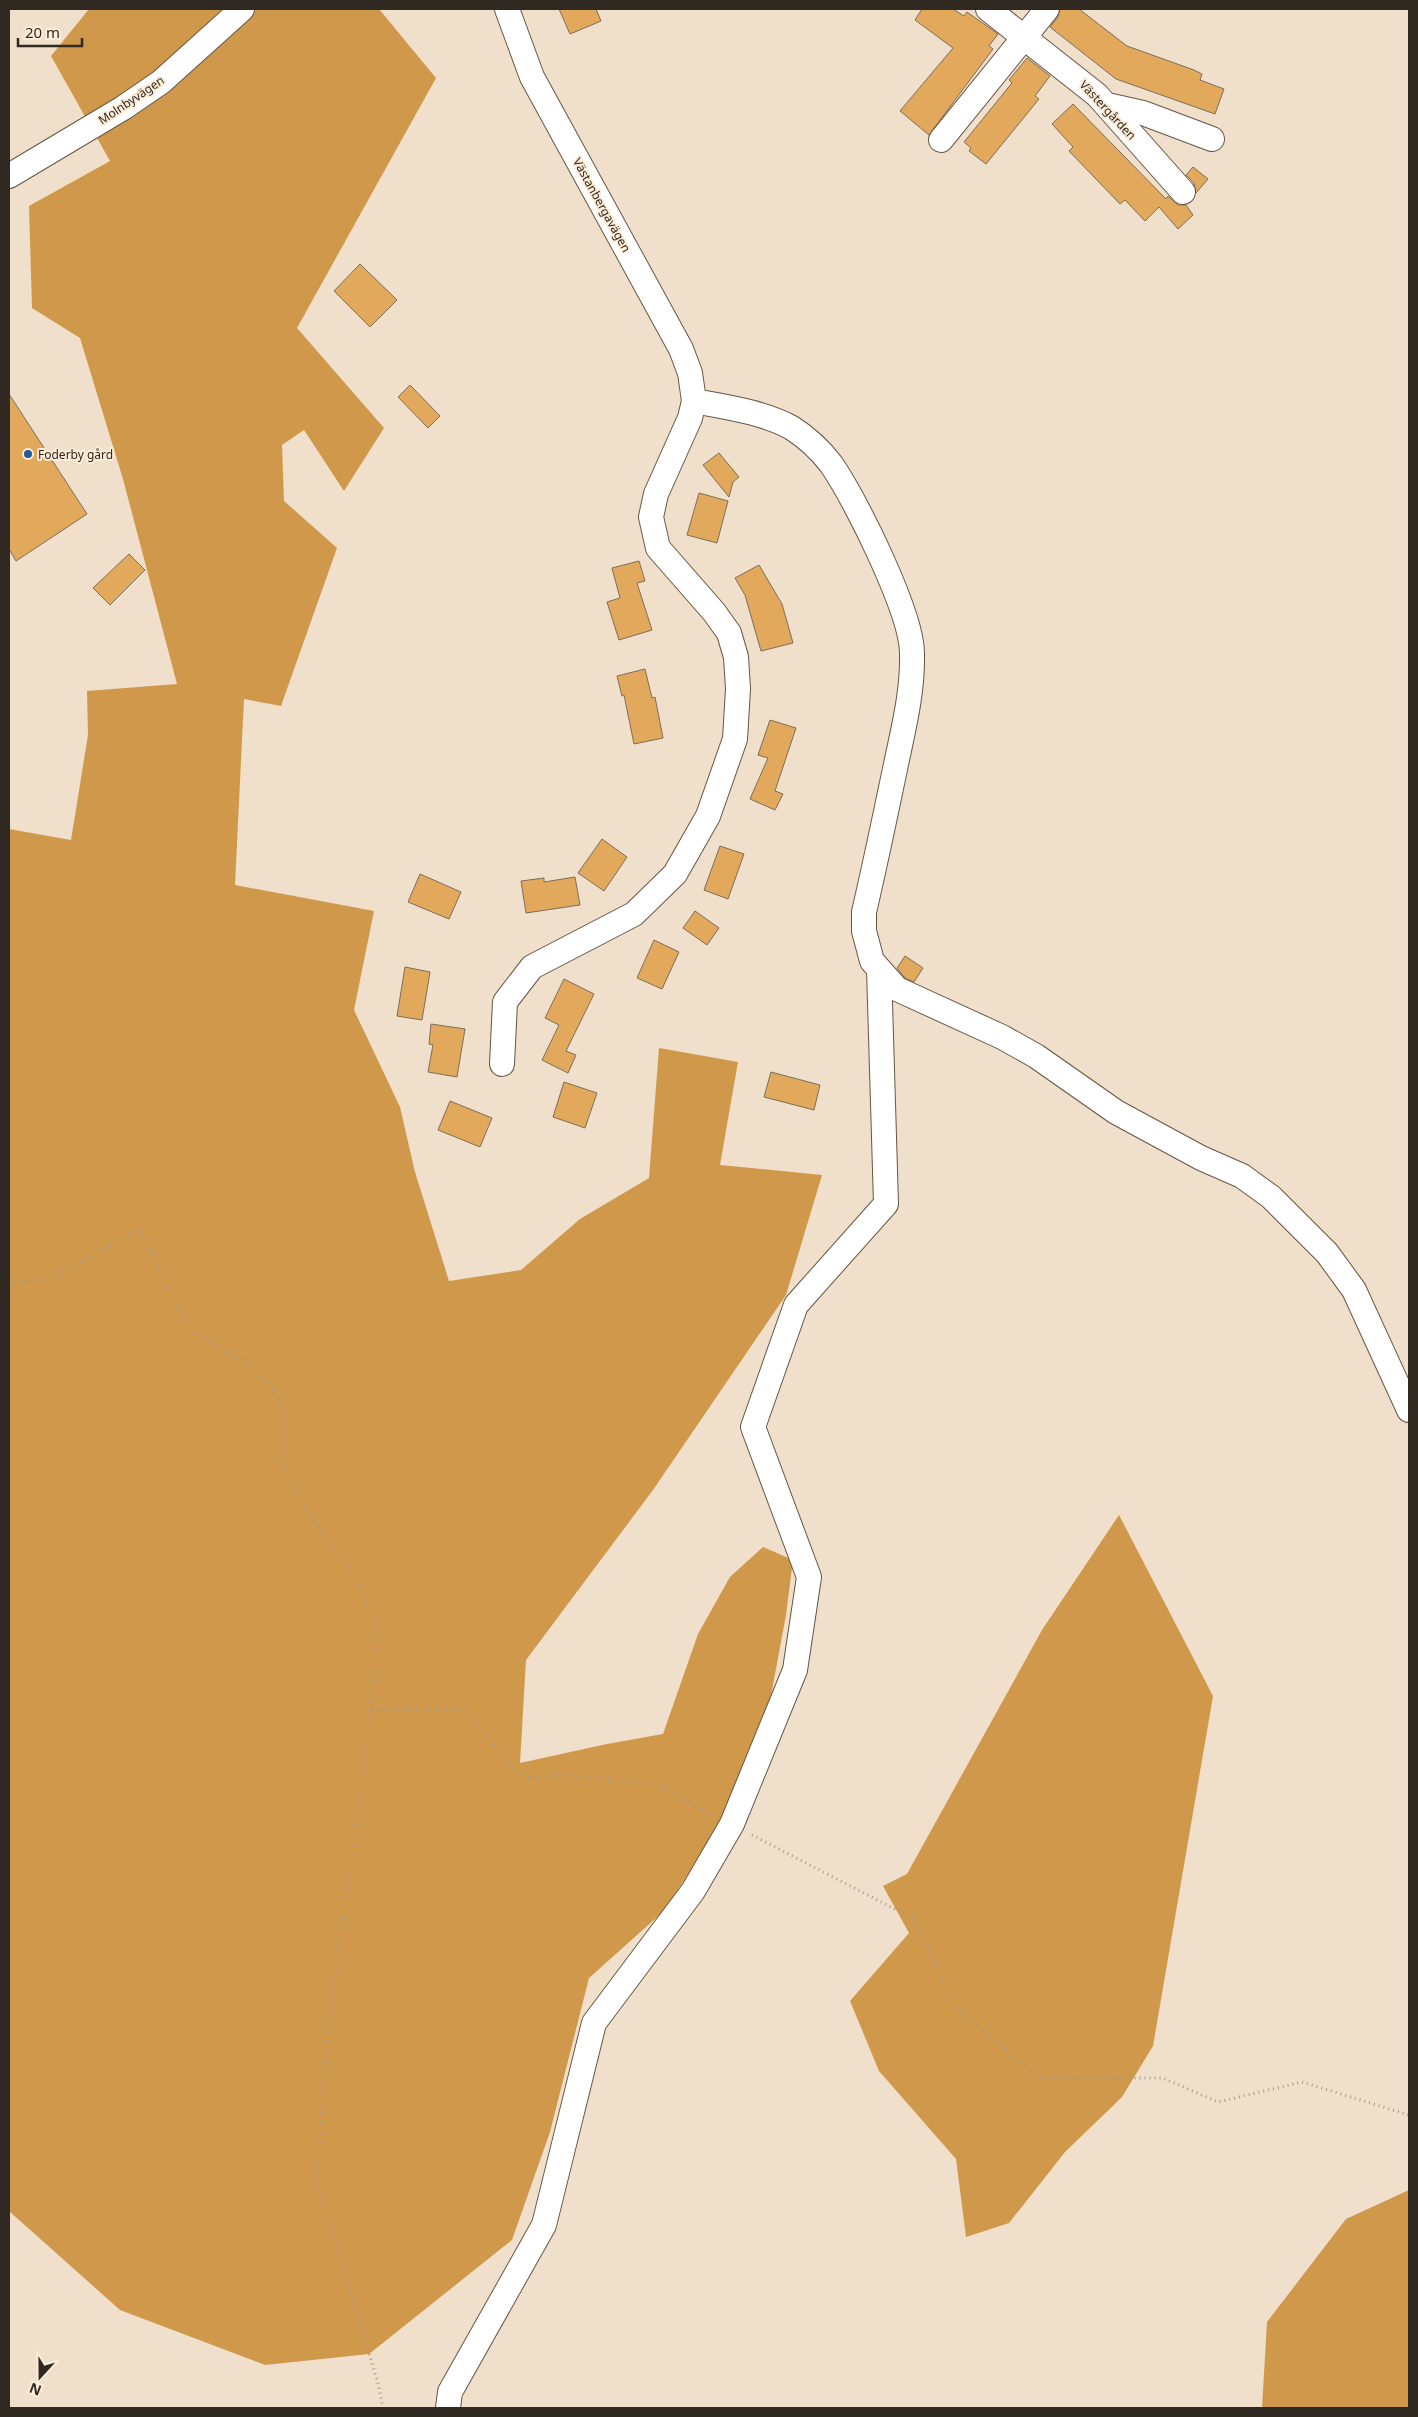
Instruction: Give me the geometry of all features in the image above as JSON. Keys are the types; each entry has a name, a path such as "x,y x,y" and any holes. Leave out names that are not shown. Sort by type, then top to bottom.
{"street":[{"name":"Molnbyvägen","path":"9,176 123,108 161,82 242,9"},
{"name":"Västanbergavägen","path":"507,9 532,77 682,349 690,373 694,401"},
{"name":"Västergården","path":"988,9 1083,82 1107,106 1183,192"},
{"path":"941,140 1047,9"},
{"path":"1107,106 1143,113 1212,139"},
{"path":"502,1064 505,1002 532,968 634,914 675,874 708,816 735,739 738,689 736,657 729,633 714,612 658,548 651,517 656,494 690,418 694,401 750,413 772,420 792,428 812,444 830,464 848,493 873,541 910,629 912,652 910,697 864,912 864,931 872,961 896,989 1002,1037 1036,1056 1116,1112 1201,1158 1242,1176 1271,1197 1327,1253 1354,1290 1409,1410"},
{"path":"448,2408 450,2392 544,2225 594,2023 693,1891 732,1824 795,1670 810,1577 753,1427 796,1305 886,1204 879,969"}],"path":[{"path":"9,1284 51,1278 141,1229 170,1294 194,1332 248,1362 282,1402 282,1464 309,1514 357,1580 377,1626 371,1710 328,2033 317,2179 378,2383 383,2408"},
{"path":"371,1710 465,1709 522,1778 570,1775 657,1784 914,1919 954,2004 1039,2078 1163,2078 1218,2102 1302,2082 1409,2115"}],"shaded area":[{"path":"89,9 379,9 436,78 297,328 384,428 344,491 304,430 282,445 284,501 337,548 281,706 244,699 235,885 374,911 354,1010 400,1107 415,1172 449,1281 521,1270 580,1219 649,1178 659,1048 738,1062 720,1165 822,1175 786,1295 653,1490 526,1660 520,1763 663,1734 698,1634 730,1577 763,1547 793,1560 786,1615 767,1717 735,1800 665,1910 589,1978 550,2132 512,2240 369,2354 265,2365 120,2310 9,2211 9,829 71,840 88,735 87,691 177,684 123,479 80,338 32,308 29,206 110,161 51,56"},
{"path":"1119,1515 1213,1696 1153,2046 1122,2097 1065,2152 1009,2223 966,2237 956,2159 879,2071 850,2001 909,1933 883,1886 907,1874 1042,1630"},
{"path":"1409,2190 1409,2408 1262,2408 1267,2322 1346,2219"}],"building":[{"path":"559,9 596,9 601,21 570,34"},
{"path":"922,9 953,9 964,16 967,12 998,34 989,46 993,49 929,135 900,111 953,48 915,20"},
{"path":"1060,9 1079,9 1127,46 1202,74 1200,80 1224,89 1215,114 1116,79 1050,27 1058,17"},
{"path":"1027,58 1050,76 1035,96 1039,99 986,164 969,151 971,148 964,142 1012,83 1009,80"},
{"path":"1073,104 1166,199 1168,196 1178,205 1186,205 1193,215 1178,229 1159,207 1145,221 1125,200 1120,204 1069,151 1073,147 1052,124"},
{"path":"1193,167 1208,179 1196,193 1194,183 1186,175"},
{"path":"360,264 397,300 370,327 334,291"},
{"path":"410,385 440,416 428,428 398,397"},
{"name":"Foderby gård","path":"9,394 87,514 16,561 9,549"},
{"path":"719,453 739,477 733,482 729,497 703,465"},
{"path":"699,493 728,501 717,543 687,535"},
{"path":"129,554 145,570 110,605 93,588"},
{"path":"639,561 645,581 637,583 652,630 619,640 607,602 620,598 612,568"},
{"path":"759,565 782,604 793,643 761,651 745,595 735,578"},
{"path":"645,669 652,698 655,697 663,738 634,744 624,695 622,696 617,676"},
{"path":"770,720 796,728 775,791 783,794 775,810 750,799 768,758 758,755"},
{"path":"602,839 627,857 604,891 578,873"},
{"path":"720,846 744,854 728,899 704,890"},
{"path":"420,874 461,892 449,919 408,902"},
{"path":"575,877 580,905 526,913 521,881 544,878 544,882"},
{"path":"695,911 719,928 707,945 683,928"},
{"path":"654,940 679,952 662,989 637,978"},
{"path":"905,956 923,968 914,982 905,978 897,968"},
{"path":"405,967 430,972 422,1020 397,1016"},
{"path":"564,979 594,994 566,1051 576,1055 568,1073 542,1060 559,1025 545,1018"},
{"path":"431,1024 465,1029 457,1077 428,1072 433,1045 429,1044"},
{"path":"771,1072 820,1085 814,1110 764,1097"},
{"path":"564,1082 597,1093 585,1128 553,1117"},
{"path":"450,1101 492,1118 480,1147 438,1130"}],"place":[{"name":"Foderby gård","path":"28,454"}]}
